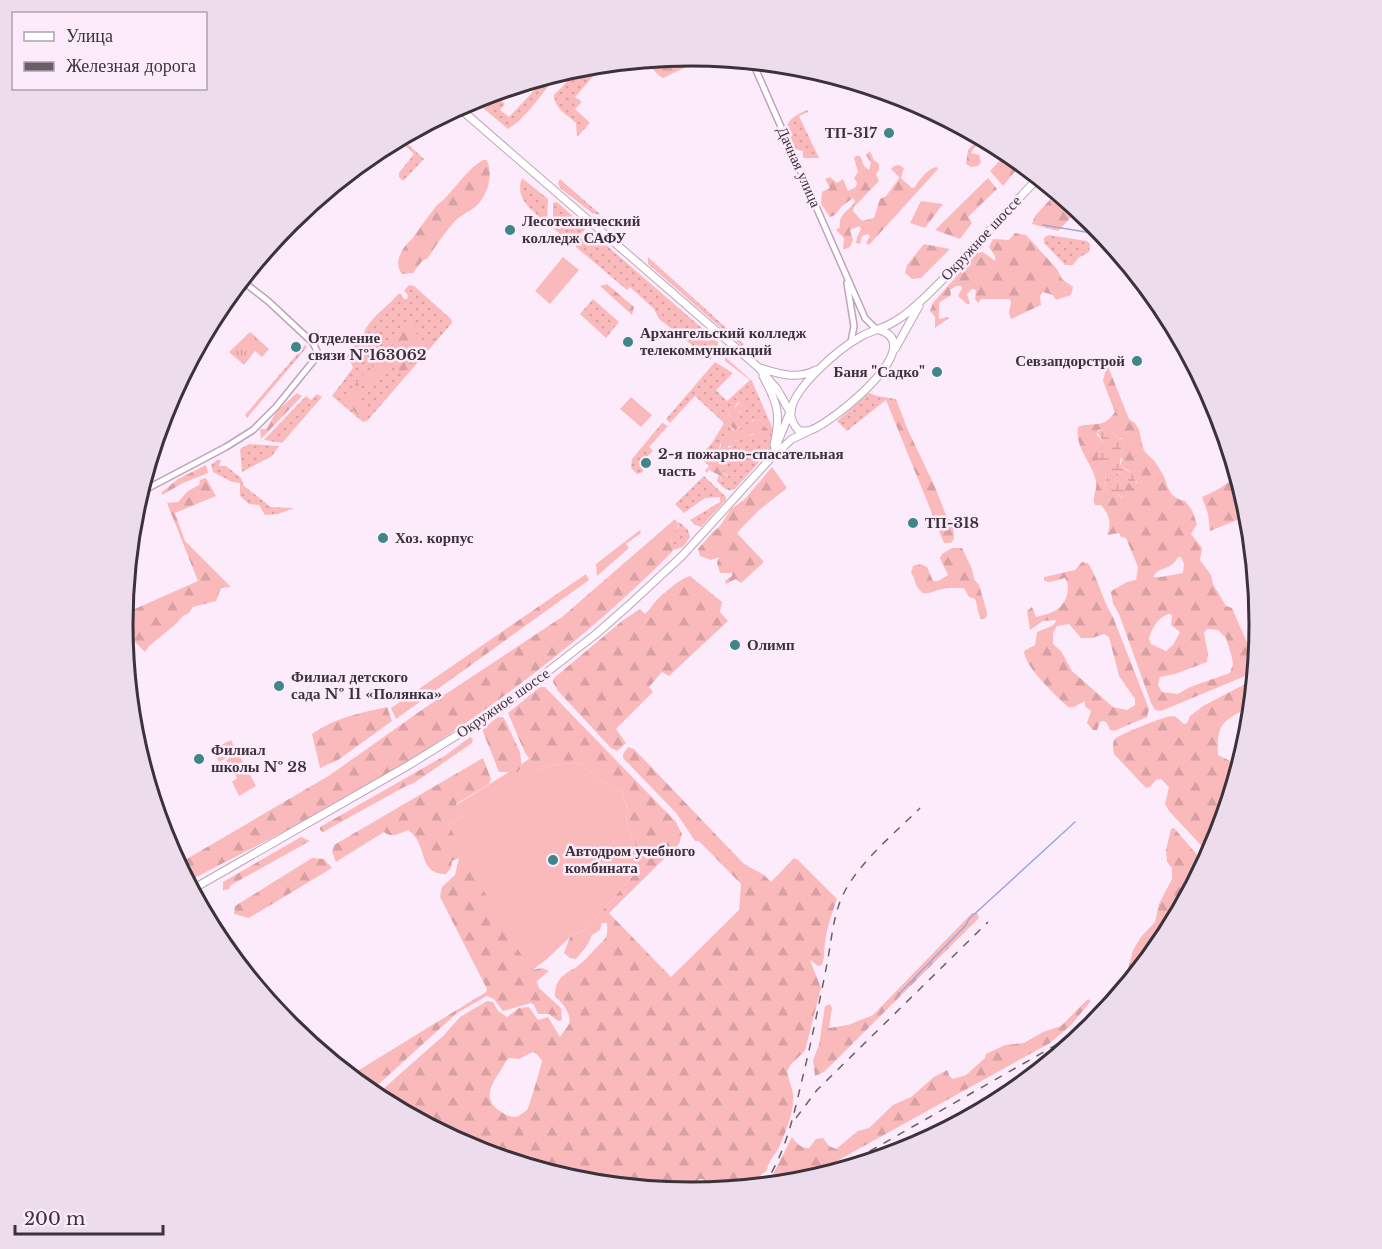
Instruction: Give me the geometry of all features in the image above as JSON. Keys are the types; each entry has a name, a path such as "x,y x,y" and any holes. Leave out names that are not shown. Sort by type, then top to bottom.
{"main road":[{"path":"466,114 758,367 777,388 794,425 798,430 809,431"},
{"name":"Окружное шоссе","path":"770,459 784,432 799,393 821,368 850,343 897,321 923,299 1033,183"},
{"name":"Окружное шоссе","path":"198,886 409,765 501,708 596,634 674,563 770,459 792,439 809,431 839,411 869,386 890,362 894,350 923,299"},
{"path":"876,329 888,333 894,350"},
{"path":"758,367 788,376 806,375 821,368"},
{"path":"758,367 774,398 778,414 778,427 770,459"}],"street":[{"name":"Дачная улица","path":"756,70 865,318 876,329"},
{"name":"Дачная улица","path":"845,273 854,326 850,343"},
{"path":"150,487 226,447 253,429 302,377 315,359 318,351 313,343 248,286"}],"green space":[{"path":"686,66 663,78 650,67"},
{"path":"594,75 575,97 582,102 575,109 590,123 577,137 576,123 556,104 554,95 568,80"},
{"path":"550,84 529,111 508,129 483,108 501,100 505,104 500,110 509,117 536,88"},
{"path":"807,110 808,112 799,116 819,158 803,158 803,151 795,149 788,135 790,121"},
{"path":"974,143 977,146 971,153 979,155 981,162 978,166 971,167 966,164 968,150"},
{"path":"407,144 424,159 403,181 399,173 414,154 405,145"},
{"path":"870,151 874,160 879,164 876,174 879,181 854,207 853,211 862,221 874,218 880,199 886,196 898,180 899,177 891,169 894,166 899,165 904,168 901,178 912,188 931,169 937,167 938,169 869,245 866,243 870,236 868,234 862,236 860,244 856,243 861,229 859,226 850,230 853,240 850,247 843,249 844,238 836,230 840,227 841,218 855,201 853,198 830,217 821,204 822,192 830,188 825,179 830,177 837,183 843,179 848,191 856,187 857,183 854,178 858,172 854,158 860,156 864,166 869,170 871,163 866,155"},
{"path":"483,160 487,160 490,174 488,188 477,206 456,220 428,258 422,261 413,273 402,274 398,261 404,248 437,205 468,172"},
{"path":"1001,160 1016,170 1003,186 990,171"},
{"path":"522,178 548,199 547,224 523,199 520,186"},
{"path":"988,178 997,189 968,217 972,223 960,239 935,230"},
{"path":"560,179 601,215 592,213 560,188 558,183"},
{"path":"1051,198 1072,217 1058,231 1032,224 1035,216"},
{"path":"921,201 943,204 925,228 910,223"},
{"path":"557,202 584,226 585,230 573,241 568,241 553,228 553,203"},
{"path":"590,231 718,342 715,354 710,360 705,360 698,355 692,345 659,319 654,309 630,287 627,290 576,247 576,242"},
{"path":"1015,233 1026,235 1057,269 1062,279 1073,287 1071,295 1056,300 1053,295 1043,292 1040,296 1041,305 1011,319 1009,299 981,299 978,303 975,299 976,290 972,289 967,294 970,304 967,304 958,296 961,286 956,286 950,290 951,295 939,303 939,319 949,318 935,328 935,317 930,311 933,303 977,253 983,252 995,261 995,256 989,247 993,239 1009,240"},
{"path":"1048,235 1087,241 1090,244 1089,252 1078,258 1073,265 1065,265 1044,243 1044,238"},
{"path":"924,244 950,249 921,278 912,279 905,273 907,265"},
{"path":"563,257 579,270 550,304 535,291"},
{"path":"648,257 744,344 742,346 648,264"},
{"path":"607,284 634,307 632,315 600,286"},
{"path":"409,285 414,286 451,319 452,323 367,421 363,422 332,396 353,368 351,362 346,359 356,342 373,339 372,336 364,336 368,326 398,294 407,299 408,295 404,291"},
{"path":"593,299 619,322 606,338 580,314"},
{"path":"408,319 416,325 416,330 421,334 411,332 413,339 420,342 427,337 435,340 416,361 415,353 395,339 399,329"},
{"path":"250,332 269,349 262,357 255,351 244,365 229,352"},
{"path":"393,342 400,346 398,351 400,356 404,356 403,350 406,350 410,360 408,369 402,371 395,369 394,366 390,367 390,370 383,370 379,375 379,383 370,382 365,387 362,382 360,383 357,389 361,393 357,395 357,399 369,410 367,417 363,419 348,406 343,405 342,401 365,372 369,374 374,372 376,369 371,366 385,351 391,354"},
{"path":"305,345 307,347 247,418 245,415"},
{"path":"725,357 752,381 778,441 735,489 730,490 725,489 717,481 719,475 722,481 728,476 723,472 728,455 727,448 746,436 765,433 769,430 761,426 758,420 753,419 752,424 748,427 722,437 718,453 707,473 705,471 709,466 699,457 712,443 724,423 695,396 670,423 666,419 715,362 733,373 716,390 727,401 750,380 725,361","holes":["741,401 747,407 739,413 740,428 733,430 728,423 728,414 733,412 736,404"]},
{"path":"1107,364 1129,419 1139,429 1145,452 1159,468 1171,493 1185,501 1192,510 1197,524 1191,534 1202,548 1200,560 1211,575 1213,584 1226,606 1232,608 1249,646 1247,675 1161,711 1155,710 1151,703 1119,614 1113,604 1111,592 1127,582 1136,580 1138,567 1126,538 1121,537 1119,533 1107,535 1109,519 1101,505 1095,505 1096,481 1079,442 1078,427 1102,423 1111,418 1115,412 1103,381","holes":["1111,428 1117,438 1122,438 1124,445 1120,450 1122,460 1120,466 1128,470 1137,482 1133,488 1124,475 1119,472 1116,474 1126,496 1122,498 1105,488 1106,470 1104,467 1102,469 1103,442 1097,435 1098,430","1178,557 1181,557 1184,564 1183,573 1153,577 1159,571 1172,565","1170,614 1172,616 1171,625 1180,632 1173,645 1166,651 1151,644 1149,639 1156,624 1162,617","1207,629 1218,630 1226,638 1233,664 1230,673 1190,687 1178,694 1162,692 1158,685 1160,677 1207,662 1208,654 1204,633"]},
{"path":"297,393 302,396 261,439 260,429 266,429 277,411"},
{"path":"869,393 896,399 888,405 886,400 847,431 837,421"},
{"path":"317,394 322,397 282,443 264,440 306,396 311,400"},
{"path":"631,397 652,415 641,427 620,409"},
{"path":"896,399 946,515 953,523 954,539 951,543 944,543 888,405"},
{"path":"741,401 748,405 739,412 741,426 735,430 728,424 726,417"},
{"path":"755,418 769,430 761,438 753,434 736,441 734,446 728,446 727,466 723,472 729,478 729,482 724,483 719,475 709,470 721,446 718,441 727,434 747,427"},
{"path":"662,423 668,426 649,447 653,451 643,461 643,472 637,474 631,468 632,459"},
{"path":"1111,428 1117,438 1130,441 1130,444 1124,445 1120,450 1120,464 1132,474 1136,488 1133,488 1122,473 1116,474 1126,494 1124,499 1105,488 1104,468 1097,472 1098,450 1103,442 1097,432"},
{"path":"249,444 279,446 272,456 242,472 240,449"},
{"path":"221,460 219,466 226,466 241,478 244,486 271,507 294,508 278,514 265,515 259,505 249,504 240,496 240,483 232,482 213,472 211,465"},
{"path":"206,465 208,473 162,495 162,492 178,479"},
{"path":"772,467 787,488 758,511 737,533 764,562 741,583 736,579 726,584 725,581 732,576 732,573 720,573 717,563 719,557 711,560 700,556 698,549 720,526 731,509 744,500"},
{"path":"704,476 726,497 726,500 701,527 690,520 720,502 720,497 705,498 684,513 675,504"},
{"path":"206,478 216,496 175,513 185,541 231,587 221,588 216,601 193,607 145,652 133,640 133,610 198,581 167,503 178,502 188,491 199,485 200,480"},
{"path":"1230,481 1239,519 1210,531 1208,514 1202,497"},
{"path":"675,519 679,525 671,538 672,544 676,544 672,552 581,636 516,687 449,734 359,791 194,879 185,860 330,775 426,707 562,617"},
{"path":"678,521 688,530 690,537 683,547 673,550 676,544 672,544 671,537 679,526"},
{"path":"640,530 641,533 626,544 629,548 597,576 596,564"},
{"path":"952,548 962,548 972,569 987,612 984,619 981,619 975,599 969,597 964,588 945,588 922,593 916,585 911,573 913,566 921,564 927,567 933,581 938,581 948,575 940,558"},
{"path":"1082,562 1088,563 1092,570 1149,709 1147,717 1114,731 1110,730 1104,721 1100,722 1097,730 1093,730 1087,723 1091,711 1085,706 1085,701 1074,707 1068,707 1029,665 1025,657 1024,651 1035,645 1037,632 1056,622 1055,620 1043,621 1030,630 1027,611 1032,607 1036,617 1051,613 1062,605 1067,594 1068,586 1065,578 1050,582 1044,581 1044,577 1075,570","holes":["1069,624 1081,638 1092,638 1104,634 1109,637 1119,676 1135,699 1135,705 1127,710 1113,707 1072,671 1061,651 1053,644 1053,633 1057,626"]},
{"path":"586,574 589,580 396,719 391,708"},
{"path":"690,576 722,602 720,612 728,621 669,676 662,672 649,687 653,692 616,729 626,743 617,751 611,748 558,691 553,682 554,678 622,621 640,609 645,614 666,591"},
{"path":"1246,684 1243,711 1224,723 1219,735 1218,755 1232,762 1220,804 1203,847 1165,804 1169,787 1161,779 1146,788 1114,754 1113,742 1124,734 1168,717 1174,716 1184,724 1187,723 1190,716 1203,706"},
{"path":"540,687 545,687 676,822 682,834 679,844 609,913 671,977 739,910 741,884 699,841 695,841 677,814 623,758 628,747 634,749 744,864 764,875 771,882 794,858 837,899 827,931 822,965 818,966 810,960 821,988 805,1051 787,1071 793,1094 793,1107 780,1145 767,1170 757,1179 728,1182 705,1183 703,1179 699,1179 696,1183 654,1182 582,1172 546,1164 477,1140 444,1125 382,1090 443,1036 460,1017 487,1001 493,1002 498,1011 507,1017 519,1008 529,1007 538,1020 548,1017 560,1037 570,1020 566,1009 555,997 558,982 581,964 604,940 607,935 607,923 602,923 600,930 592,935 576,959 564,953 570,937 586,929 637,871 637,850 626,820 628,809 622,793 600,780 581,764 565,763 545,767 539,771 525,753 508,713","holes":["533,1052 542,1061 527,1110 512,1117 497,1109 490,1100 490,1090 509,1058 519,1059"]},
{"path":"387,707 392,721 338,760 320,768 312,734 338,720"},
{"path":"498,717 503,717 505,720 520,752 522,768 518,772 499,772 482,729"},
{"path":"470,737 473,739 472,743 414,783 323,832 320,830 320,827 446,755"},
{"path":"231,740 237,752 219,762 213,749"},
{"path":"238,753 256,786 239,796 232,782 237,778 226,760"},
{"path":"483,758 491,779 489,784 456,804 463,816 449,825 531,970 542,968 549,971 537,981 539,988 561,1008 562,1020 558,1021 549,1014 538,1014 531,1003 503,1011 494,999 487,996 457,1013 377,1086 356,1071 486,992 487,989 440,897 442,887 455,875 459,858 452,861 451,868 446,874 437,873 427,864 418,842 408,830 393,835 384,832 336,862 332,852 334,845"},
{"name":"Автодром учебного комбината","path":"530,758 539,771 545,767 565,763 581,764 600,780 622,793 628,810 626,820 637,850 637,871 586,929 570,937 531,971 493,908 449,825 463,816 456,805 509,772 518,772 522,764"},
{"path":"1174,828 1199,857 1175,904 1129,971 1133,950 1155,922 1159,904 1172,879 1172,868 1167,862 1166,850 1171,829"},
{"path":"301,837 310,841 231,885 229,889 223,890 223,882"},
{"path":"312,858 324,859 332,868 249,918 234,914 235,906"},
{"path":"972,913 977,913 979,917 977,920 824,1072 815,1076 813,1060 819,1045 825,1006 830,1004 832,1008 829,1028 848,1025 873,1015"},
{"path":"1088,999 1091,1001 1071,1025 1050,1043 828,1166 772,1177 792,1137 804,1148 809,1148 816,1139 823,1138 829,1146 836,1149 858,1131 869,1128 893,1105 911,1097 934,1077 947,1070 953,1079 966,1075 985,1058 986,1054 1005,1045 1024,1043 1043,1032 1061,1026"}],"waterway":[{"path":"1043,225 1088,232"},
{"path":"899,994 966,925 969,919 1075,822"}],"railway":[{"path":"769,1177 777,1163 791,1124 815,1024 836,916 842,898 853,878 871,856 920,808"},
{"path":"796,1118 817,1090 988,922"},
{"path":"861,1156 1061,1042"}],"place":[{"name":"ТП-317","path":"889,133"},
{"name":"Лесотехнический колледж САФУ","path":"510,230"},
{"name":"Архангельский колледж телекоммуникаций","path":"628,342"},
{"name":"Отделение связи №163062","path":"296,347"},
{"name":"Севзапдорстрой","path":"1137,361"},
{"name":"Баня \"Садко\"","path":"937,372"},
{"name":"2-я пожарно-спасательная часть","path":"646,463"},
{"name":"ТП-318","path":"913,523"},
{"name":"Хоз. корпус","path":"383,538"},
{"name":"Олимп","path":"735,645"},
{"name":"Филиал детского сада № 11 «Полянка»","path":"279,686"},
{"name":"Филиал школы № 28","path":"199,759"},
{"name":"Автодром учебного комбината","path":"553,860"}]}
